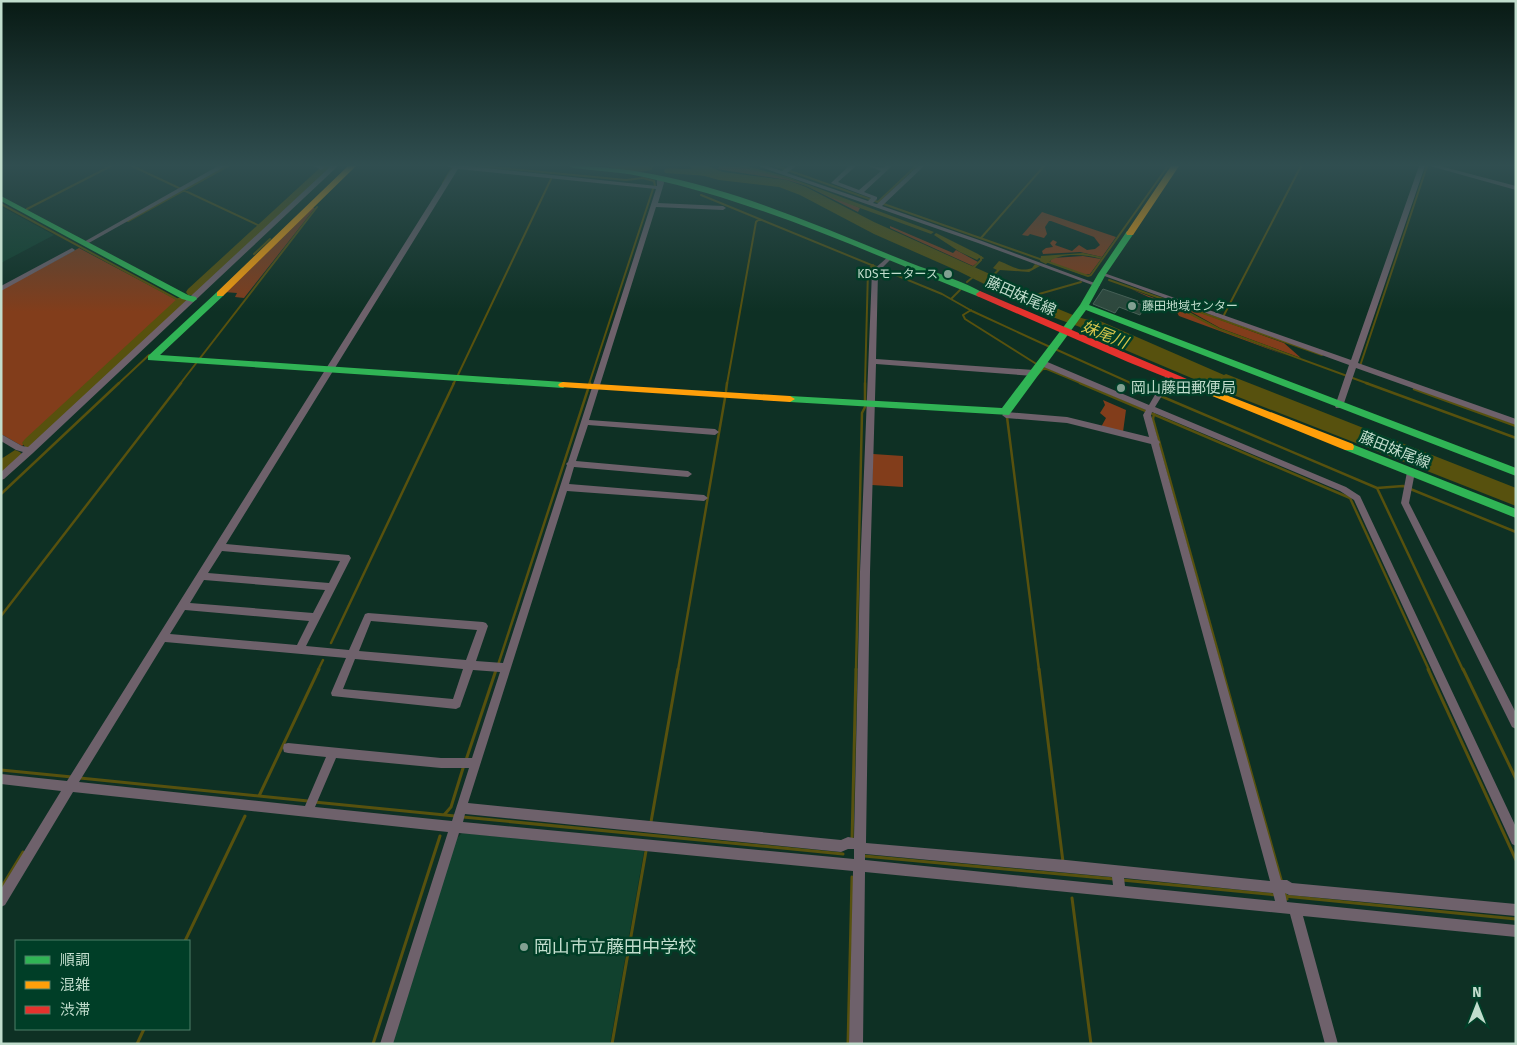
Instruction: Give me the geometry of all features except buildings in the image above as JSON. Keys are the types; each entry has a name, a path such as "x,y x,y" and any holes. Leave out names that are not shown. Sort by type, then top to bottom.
{"street":[{"path":"32,215 185,297 220,294 302,215"},
{"path":"85,243 136,215"},
{"path":"1,477 283,215"},
{"path":"1,901 423,215"},
{"path":"386,1044 458,817 468,763 564,487 584,422 590,388 651,215"},
{"name":"藤田妹尾線","path":"775,215 882,264 954,282 1067,329 1170,376 1516,514"},
{"path":"911,215 1354,369 1515,422"},
{"path":"1006,414 1005,412 1082,309 1142,215"},
{"path":"1339,406 1354,369 1406,215"},
{"path":"1,289 72,250"},
{"path":"856,1044 858,851 875,271 882,264"},
{"path":"213,295 151,358 1006,414 1067,420 1156,442"},
{"path":"1082,309 1516,472"},
{"path":"872,361 1039,367 1343,488 1357,498 1516,840"},
{"path":"1170,376 1149,411 1156,442 1282,894 1332,1044"},
{"path":"584,422 715,432"},
{"path":"1,437 19,448 30,450"},
{"path":"570,464 688,474"},
{"path":"1411,472 1405,503 1516,724"},
{"path":"564,487 704,498"},
{"path":"219,547 346,558 300,649"},
{"path":"202,576 331,587"},
{"path":"183,606 315,617"},
{"path":"368,617 483,626 456,704 336,693 352,654 368,617"},
{"path":"164,638 500,667"},
{"path":"288,748 468,763"},
{"path":"311,805 333,752"},
{"path":"1,779 74,781 311,805 858,851 1064,865 1118,880 1282,894 1289,889 1516,910"},
{"path":"458,817 841,846 858,851 1118,880 1282,894 1516,931"}],"shaded area":[{"path":"1,215 17,215 54,235 1,263"},
{"path":"303,215 310,215 244,298 235,297 237,293 224,292"},
{"path":"1040,215 1050,215 1116,237 1102,257 1080,252 1043,254 1042,251 1046,248 1053,247 1050,243 1053,240 1057,242 1055,245 1072,251 1079,245 1087,250 1095,249 1100,245 1094,237 1051,221 1045,227 1047,234 1044,238 1030,234 1028,236 1022,235"},
{"path":"890,226 953,253 956,250 978,262 973,266 890,228"},
{"path":"79,248 179,301 22,446 1,434 1,290"},
{"path":"1083,256 1101,259 1090,274 1083,275 1053,264 1050,261 1053,258"},
{"path":"1131,289 1172,305 1219,329 1288,356 1179,316 1175,309"},
{"path":"1177,304 1284,343 1301,358 1220,328"},
{"path":"1103,400 1126,410 1123,432 1101,427 1106,418 1100,413 1105,405"},
{"path":"873,454 903,456 903,487 872,485"},
{"name":"岡山市立藤田中学校","path":"462,833 644,851 610,1044 391,1044 455,840"}],"water":[{"name":"妹尾川","path":"838,215 860,215 992,275 997,270 993,268 999,261 1023,270 1032,268 1035,264 1040,266 1029,272 1000,270 994,276 1062,311 1090,320 1100,321 1224,375 1226,374 1516,488 1516,506 1208,385 1085,333 1080,327 1047,315 958,271 874,234"},
{"path":"878,215 888,215 934,232 931,234"},
{"path":"936,233 984,258 977,260 960,252 934,235"},
{"path":"1083,253 1102,257 1101,259 1072,255 1058,257 1046,264 1040,261 1041,256"}],"waterway":[{"path":"21,215 182,302"},
{"path":"128,221 139,215"},
{"path":"236,215 262,227"},
{"path":"192,292 275,215"},
{"path":"180,384 311,215"},
{"path":"457,377 534,215"},
{"path":"589,384 645,215"},
{"path":"749,215 873,265"},
{"path":"914,215 1088,276 1091,275 1134,215"},
{"path":"981,238 1001,215"},
{"path":"1224,315 1276,215"},
{"path":"1360,366 1411,215"},
{"path":"727,384 756,222 759,219"},
{"path":"254,254 270,239"},
{"path":"972,269 981,260 981,257"},
{"path":"865,384 868,270 873,265"},
{"path":"873,265 942,294 971,310"},
{"path":"967,282 973,277"},
{"path":"1109,280 1322,355"},
{"path":"1032,296 1081,282"},
{"path":"951,299 960,290"},
{"path":"30,443 183,301"},
{"path":"1170,303 1219,329 1369,384"},
{"path":"971,310 1050,347"},
{"path":"971,310 963,315 965,319 1038,365"},
{"path":"1055,349 1133,384"},
{"path":"118,384 149,355"},
{"path":"1042,367 1083,384"},
{"path":"1036,376 1044,368"},
{"path":"1,494 119,383"},
{"path":"1,616 181,383"},
{"path":"331,643 454,383"},
{"path":"498,665 590,383"},
{"path":"726,391 727,383"},
{"path":"1080,383 1154,414"},
{"path":"1130,383 1377,488"},
{"path":"1366,383 1516,438"},
{"path":"865,384 865,401"},
{"path":"1414,389 1516,426"},
{"path":"678,670 725,398"},
{"path":"856,670 862,413 865,407"},
{"path":"1154,414 1350,498 1429,670"},
{"path":"1154,414 1153,419 1223,670"},
{"path":"1007,417 1039,670"},
{"path":"1,468 15,456"},
{"path":"1377,488 1403,486 1516,532"},
{"path":"1377,488 1463,670"},
{"path":"318,670 323,660"},
{"path":"259,796 319,669"},
{"path":"651,822 678,669"},
{"path":"852,841 856,669"},
{"path":"1039,669 1063,862"},
{"path":"1222,669 1282,883"},
{"path":"1428,669 1516,860"},
{"path":"1463,669 1516,779"},
{"path":"466,760 496,670"},
{"path":"444,815 451,807 464,765"},
{"path":"1,770 72,777"},
{"path":"80,778 308,801"},
{"path":"314,802 444,815"},
{"path":"444,815 455,816"},
{"path":"185,940 245,816"},
{"path":"463,817 843,854"},
{"path":"373,1044 440,836"},
{"path":"612,1044 646,851"},
{"path":"1,888 23,852"},
{"path":"864,856 1114,879"},
{"path":"848,1044 852,877"},
{"path":"1122,880 1276,895"},
{"path":"1284,890 1286,896"},
{"path":"1286,896 1516,919"},
{"path":"1072,898 1091,1044"},
{"path":"137,1044 144,1030"}],"traffic: fast":[{"path":"32,215 185,297 193,299"},
{"path":"782,215 980,294"},
{"path":"790,399 1005,412 1084,306 1102,274 1130,233"},
{"path":"220,294 151,358 563,385"},
{"path":"1084,306 1516,472"},
{"path":"1349,447 1516,514"}],"traffic: slow":[{"path":"220,294 302,215"},
{"path":"1130,233 1142,215"},
{"path":"563,385 790,399"},
{"path":"1198,387 1349,447"}],"traffic: jam":[{"path":"980,294 1198,387"}],"place":[{"name":"KDSモータース","path":"948,274"},
{"name":"藤田地域センター","path":"1132,306"},
{"name":"岡山藤田郵便局","path":"1121,388"},
{"name":"岡山市立藤田中学校","path":"524,947"}]}
